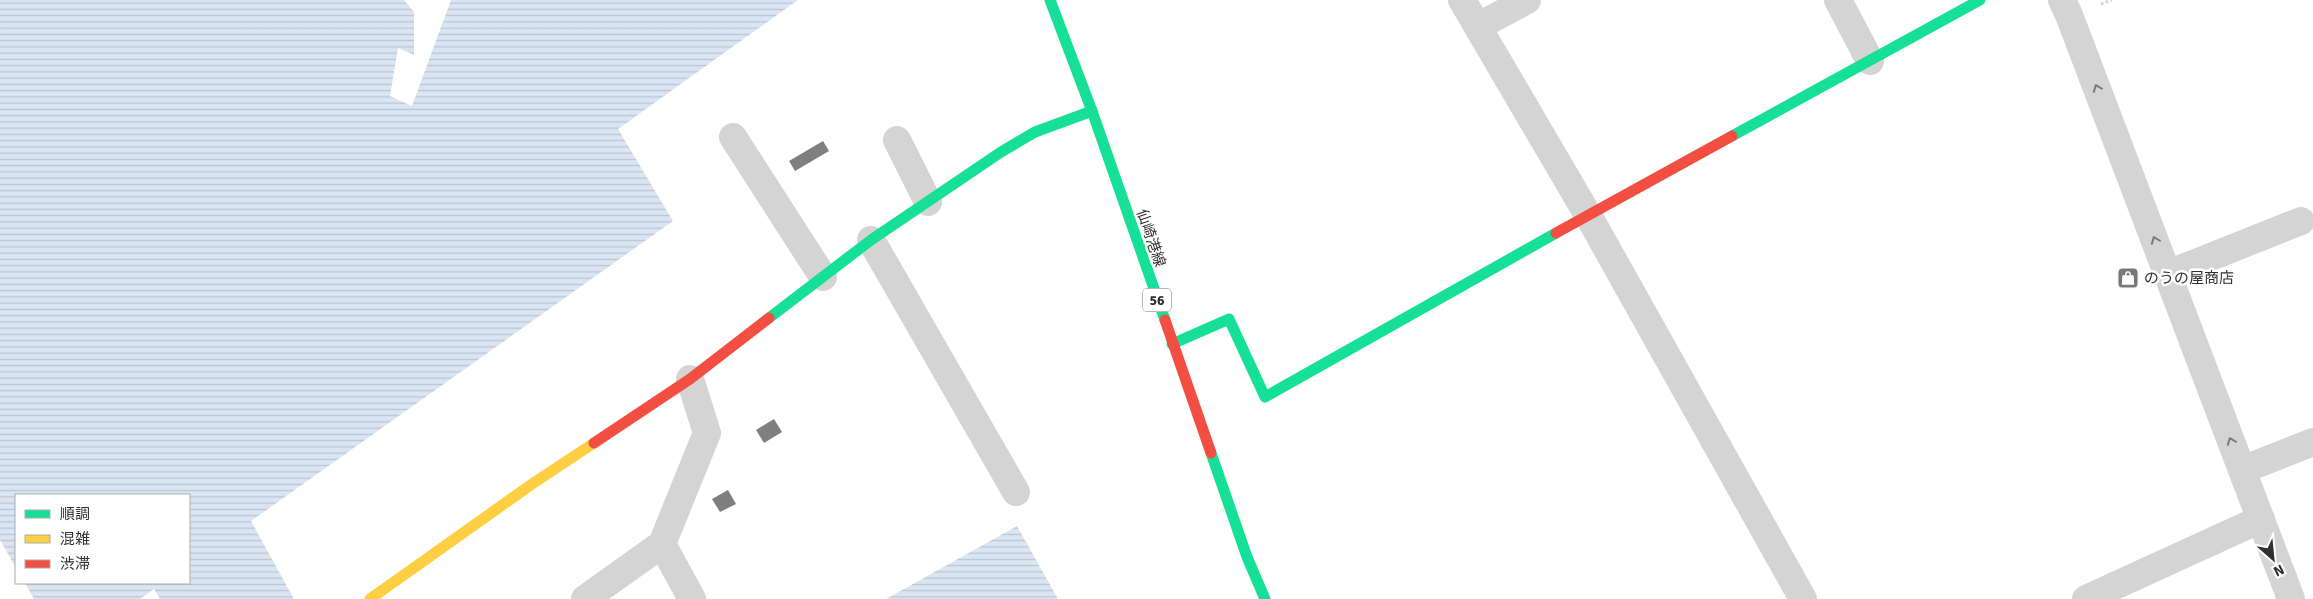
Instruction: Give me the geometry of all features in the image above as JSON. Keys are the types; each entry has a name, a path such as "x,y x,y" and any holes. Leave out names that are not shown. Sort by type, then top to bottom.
{"street":[{"name":"仙崎港線","path":"1050,0 1092,111 1247,557 1265,599"},
{"path":"1462,0 1479,26 1588,215 1803,599"},
{"path":"1479,26 1527,0"},
{"path":"1838,0 1870,61"},
{"path":"1172,344 1229,319 1265,397 1588,215 1980,0"},
{"path":"2062,0 2291,599"},
{"path":"370,599 532,484 690,379 871,240 1035,132 1092,111"},
{"path":"733,137 823,277"},
{"path":"897,140 928,202"},
{"path":"2168,274 2301,221"},
{"path":"871,240 1016,492"},
{"path":"584,599 662,544 707,433 690,379"},
{"path":"2242,470 2313,442"},
{"path":"2086,599 2261,519"},
{"path":"662,544 692,599"}],"shaded area":[{"path":"0,0 404,0 414,12 414,55 398,48 390,96 412,106 451,0 798,0 618,129 673,221 251,521 294,599 160,599 154,589 140,599 34,599 26,584 190,584 190,494 15,494 15,566 0,540"},
{"path":"1017,526 1058,599 886,599"}],"building":[{"path":"823,141 829,151 795,171 789,161"},
{"path":"774,419 782,432 764,443 756,430"},
{"path":"728,490 736,504 720,512 712,499"}],"traffic: fast":[{"path":"1050,0 1092,111 1165,320"},
{"path":"1732,136 1980,0"},
{"path":"769,318 871,240 1001,152 1035,132 1092,111"},
{"path":"1172,344 1229,319 1265,397 1556,233"},
{"path":"1211,453 1247,557 1265,599"}],"traffic: slow":[{"path":"370,599 532,484 594,443"}],"traffic: jam":[{"path":"1556,233 1732,136"},
{"path":"594,443 690,379 769,318"},
{"path":"1165,320 1211,453"}],"place":[{"name":"のうの屋商店","path":"2128,278"}]}
